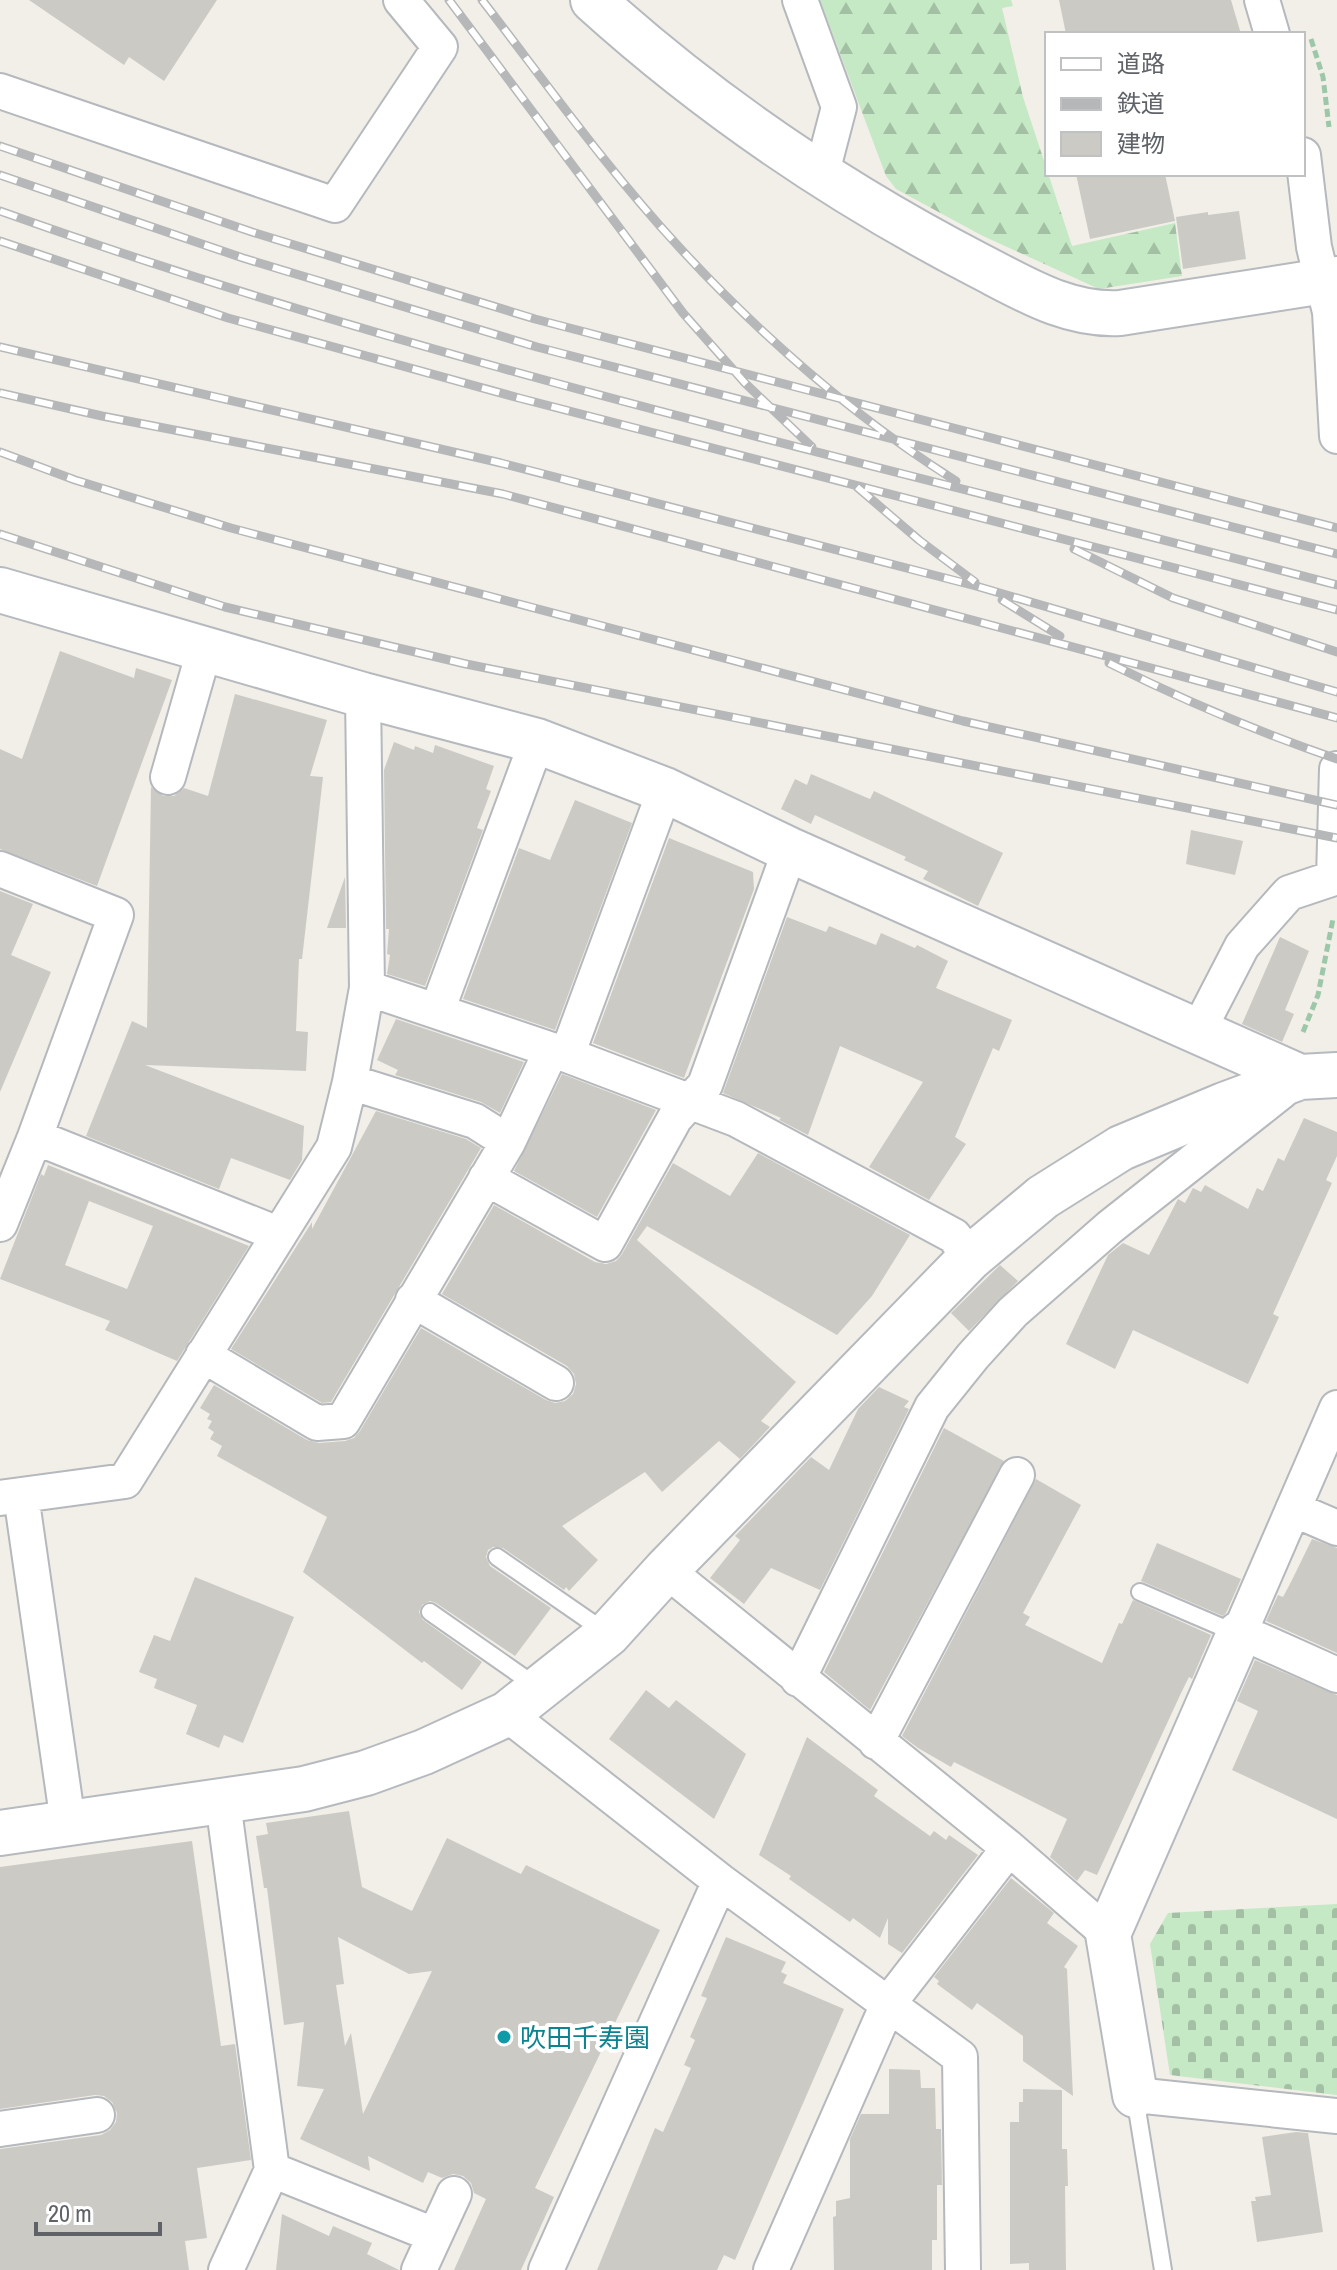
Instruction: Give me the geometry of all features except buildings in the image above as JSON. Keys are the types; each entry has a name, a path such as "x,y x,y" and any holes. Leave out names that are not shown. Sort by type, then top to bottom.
{"street":[{"path":"0,91 335,205 440,47 401,0"},
{"path":"593,0 700,88 821,176 933,241 1050,301 1088,313 1104,314 1330,280"},
{"path":"800,0 839,107 821,176"},
{"path":"1262,0 1271,32"},
{"path":"1316,146 1314,247 1330,280 1337,436"},
{"path":"3,601 204,651 537,741 665,790 790,850 1197,1033 1319,1070"},
{"path":"168,777 204,651"},
{"path":"68,1823 10,1496 125,1481 334,1147 350,1082 367,988 363,695"},
{"path":"437,1011 537,741"},
{"path":"1197,1033 1242,946 1289,893 1334,878 1337,769"},
{"path":"203,1355 317,1423 343,1421 559,1053 665,790"},
{"path":"486,1178 605,1244 675,1118 705,1085 790,850"},
{"path":"0,869 116,915 0,1224"},
{"path":"367,988 559,1053 736,1119 954,1236 970,1258"},
{"path":"0,1833 304,1789 366,1773 424,1752 524,1702 608,1634 666,1570 970,1258 1043,1197 1121,1148 1319,1070"},
{"path":"798,1679 932,1407 973,1356 1013,1312 1110,1227 1319,1070"},
{"path":"350,1082 475,1121 508,1142"},
{"path":"35,1137 278,1234"},
{"path":"413,1300 556,1383"},
{"path":"1337,1408 1108,1934 1135,2095 1337,2116"},
{"path":"876,1742 1017,1475"},
{"path":"1293,1509 1337,1528"},
{"path":"666,1570 1009,1848 1108,1934"},
{"path":"1239,1634 1337,1675"},
{"path":"524,1702 720,1881 960,2057 963,2270"},
{"path":"223,1802 272,2170 226,2270"},
{"path":"771,2270 888,2004 1009,1848"},
{"path":"546,2270 720,1881"},
{"path":"0,2129 97,2115"},
{"path":"272,2170 434,2235"},
{"path":"419,2270 454,2194"}],"lane":[{"path":"497,1557 608,1634"},
{"path":"1140,1592 1239,1634"},
{"path":"430,1612 524,1702"},
{"path":"1135,2095 1163,2270"}],"path":[{"path":"1307,26 1323,77 1316,146"},
{"path":"1319,1070 1318,995 1330,935"}],"green space":[{"path":"820,0 1011,0 1013,6 1002,8 1023,97 1045,164 1045,176 1049,176 1072,246 1175,223 1182,276 1099,289 981,235 896,189 886,176"},
{"path":"1337,1904 1337,2095 1170,2075 1150,1944 1168,1913"}],"railway":[{"path":"449,0 683,313 745,383 812,447"},
{"path":"482,0 627,187 710,280 775,343 845,402 956,481"},
{"path":"0,146 252,232 535,319 1337,528"},
{"path":"0,175 243,258 537,347 1337,554"},
{"path":"0,211 164,267 497,367 1337,585"},
{"path":"0,241 228,318 519,398 1337,610"},
{"path":"0,347 501,463 976,586 1337,692"},
{"path":"0,393 102,416 503,494 1337,718"},
{"path":"0,452 75,480 231,528 963,721 1337,805"},
{"path":"857,487 919,540 975,582"},
{"path":"0,534 225,607 466,664 1337,838"},
{"path":"1074,549 1173,598 1337,652"},
{"path":"1002,600 1060,636"},
{"path":"1109,663 1221,715 1337,759"}],"place":[{"name":"吹田千寿園","path":"504,2037"}]}
